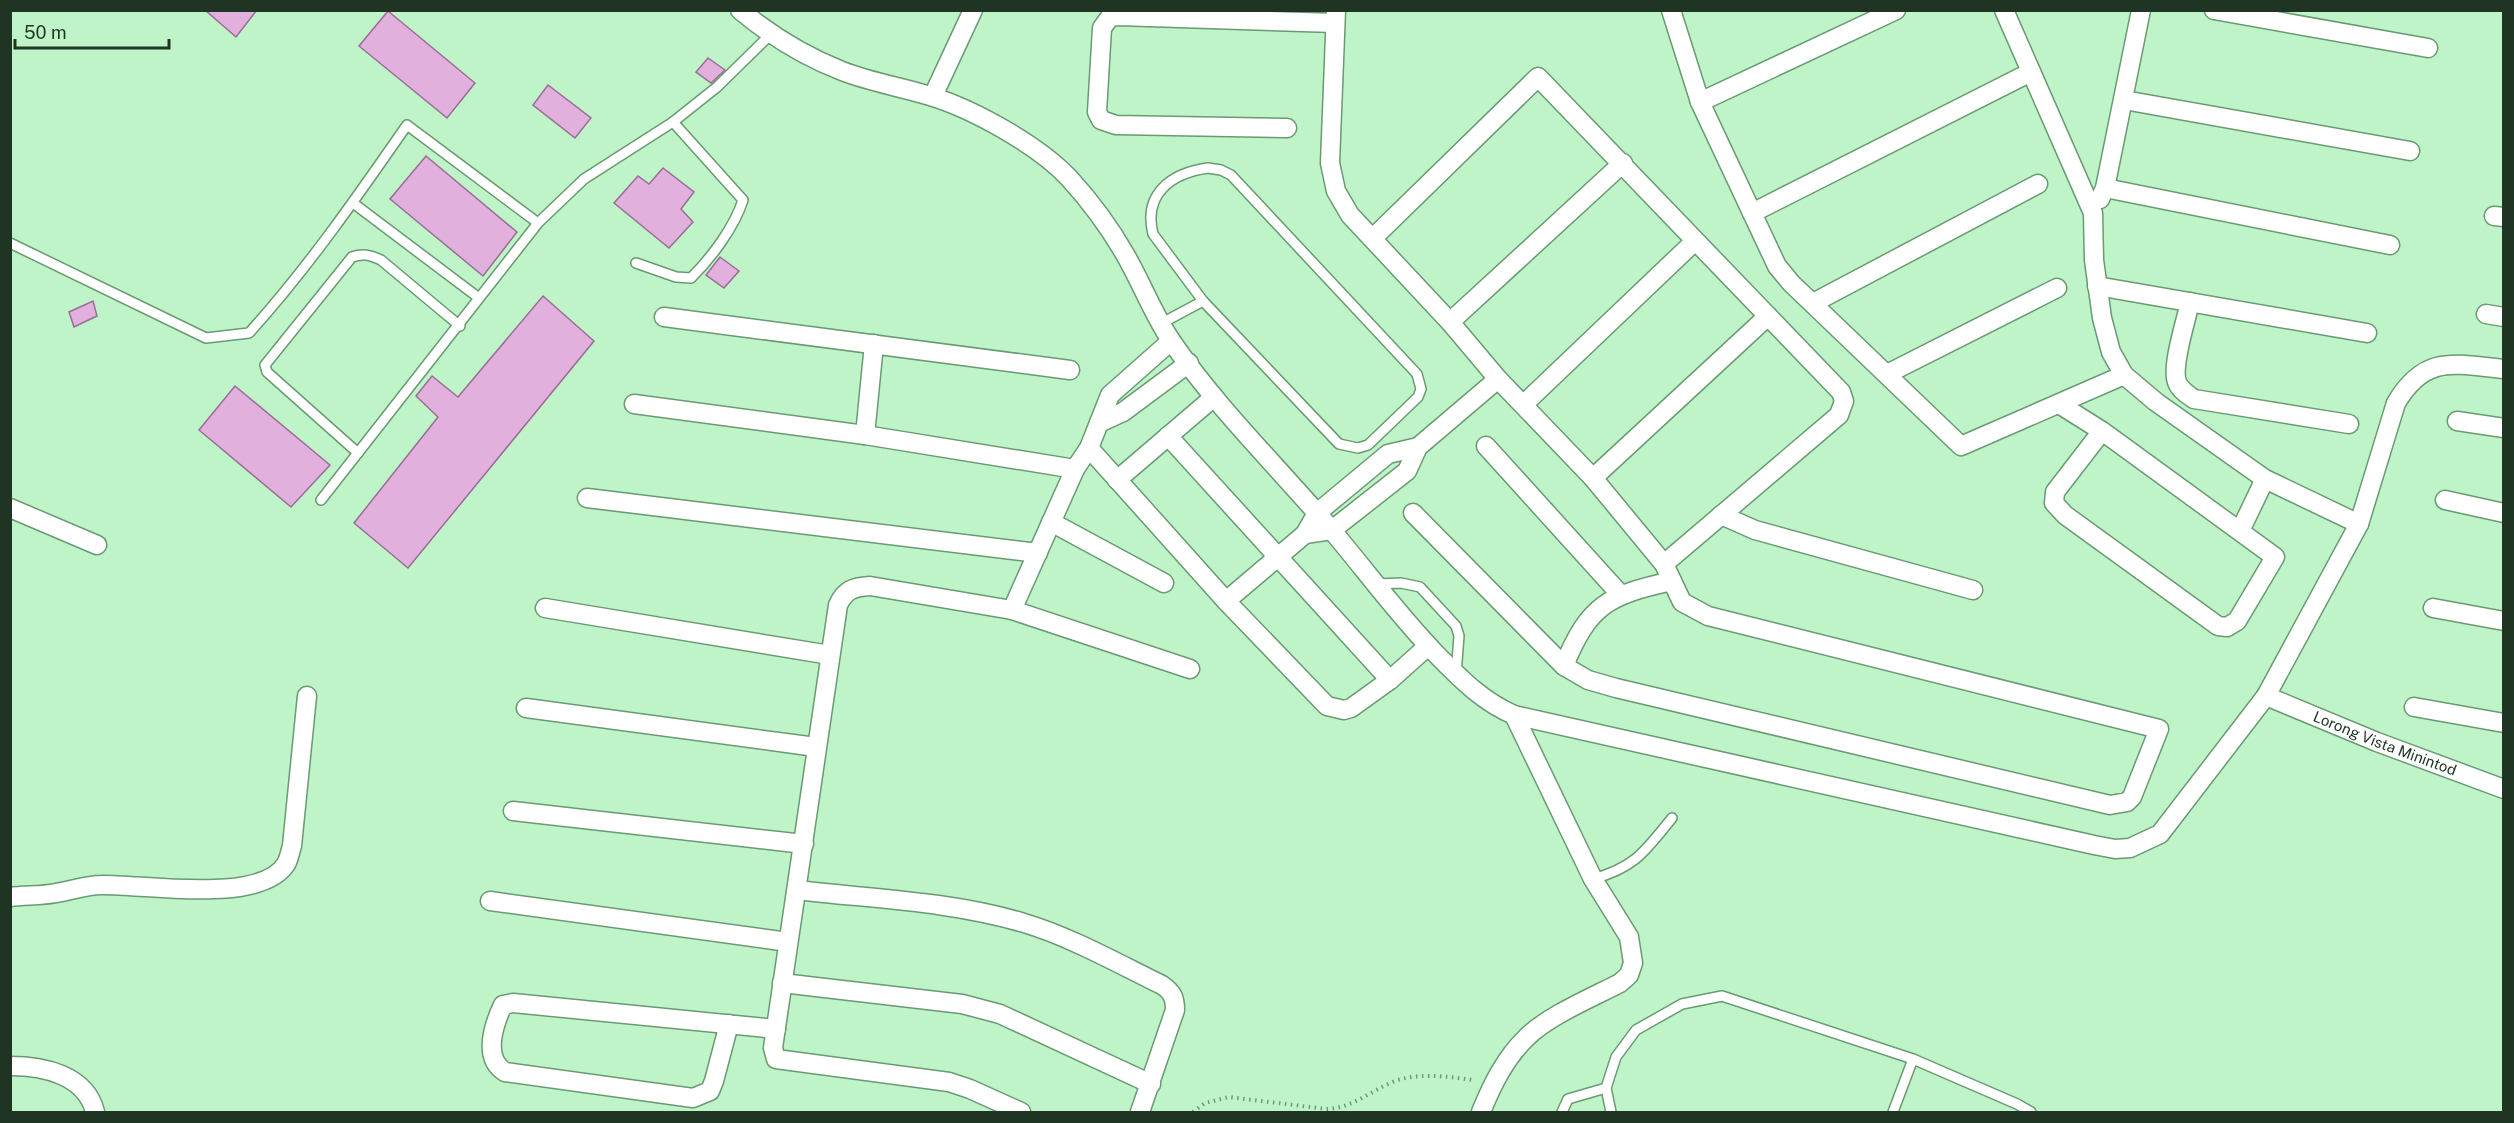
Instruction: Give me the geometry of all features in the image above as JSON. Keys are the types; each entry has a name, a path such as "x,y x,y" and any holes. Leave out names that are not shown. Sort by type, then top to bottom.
{"street":[{"path":"740,10 770,35 812,58 844,72 933,96 997,125 1038,151 1067,177 1101,217 1125,254 1172,341 1214,397 1332,530 1374,584 1428,646 1473,692 1498,708 1514,715 2115,849 2130,848 2160,834 2266,696 2359,524 2396,403 2404,388 2416,376 2432,367 2447,365 2504,369"},
{"path":"933,96 973,10"},
{"path":"1671,10 1700,102 1777,266 1961,446 2124,375"},
{"path":"1700,102 1896,10"},
{"path":"2004,10 2093,213 2097,286 2102,318 2111,352 2124,375 2156,402 2265,479 2359,524"},
{"path":"2093,213 2105,188 2141,10"},
{"path":"2214,10 2428,48"},
{"path":"1287,128 1107,123 1101,120 1097,112 1102,28 1110,17 1118,16 1336,17 1330,163 1336,191 1350,215 1450,322 1498,379 1593,478 1664,564 1682,602 1708,616 2159,729 2132,797 2127,802 2110,805 1588,680 1564,666 1413,513"},
{"path":"1752,213 2031,72"},
{"path":"1373,238 1538,78 1623,163 1695,241 1842,392 1844,401 1839,415 1664,564"},
{"path":"2124,100 2410,151"},
{"path":"1450,322 1623,163"},
{"path":"1813,303 2038,184"},
{"path":"2105,188 2390,245"},
{"path":"1524,404 1695,241"},
{"path":"2097,286 2367,333"},
{"path":"1887,374 2057,288"},
{"path":"2190,302 2176,366 2177,382 2186,393 2194,399 2349,424"},
{"path":"1593,478 1768,316"},
{"path":"664,317 1070,370"},
{"path":"1012,610 1075,469 1089,448 1110,394 1172,341"},
{"path":"865,435 874,344"},
{"path":"1099,423 1123,412 1188,363"},
{"path":"1305,534 1332,530 1407,471 1418,447 1498,379"},
{"path":"1117,480 1214,397"},
{"path":"634,404 865,435 1075,469"},
{"path":"2059,404 2102,431 2276,557 2237,621 2227,627 2218,626 2065,515 2054,503 2055,492 2102,431"},
{"path":"2457,421 2504,428"},
{"path":"1168,436 1390,680"},
{"path":"1486,446 1620,594"},
{"path":"1226,601 1305,534 1317,513 1388,454 1418,447"},
{"path":"1089,448 1226,601 1327,706 1344,710 1351,708 1390,680 1428,646"},
{"path":"2240,531 2265,479"},
{"path":"587,498 1038,553"},
{"path":"2445,500 2504,513"},
{"path":"10,508 98,545"},
{"path":"1721,515 1755,530 1973,590"},
{"path":"1051,522 1164,583"},
{"path":"1564,666 1575,639 1605,602 1620,594 1672,581"},
{"path":"1021,1113 970,1089 949,1082 776,1059 773,1048 838,605 843,594 858,586 870,586 1012,610 1190,669"},
{"path":"545,608 830,655"},
{"path":"2433,608 2504,621"},
{"path":"10,897 56,893 99,884 195,889 236,888 259,883 275,874 286,864 292,846 307,696"},
{"name":"Lorong Vista Minintod","path":"2266,696 2377,742 2504,789"},
{"path":"2414,707 2504,723"},
{"path":"526,708 816,747"},
{"path":"1481,1113 1493,1082 1528,1036 1548,1022 1620,983 1629,975 1633,963 1629,937 1593,879 1514,715"},
{"path":"513,811 804,844"},
{"path":"797,890 978,911 1016,921 1063,938 1162,985 1171,992 1174,998 1174,1010 1140,1113"},
{"path":"490,901 788,942"},
{"path":"782,983 962,1004 1000,1014 1151,1084"},
{"path":"729,1024 710,1091 693,1098 505,1072 495,1064 492,1056 495,1021 504,1005 513,1003 729,1024 776,1029"},
{"path":"10,1066 48,1070 66,1077 81,1088 93,1103 95,1113"}],"lane":[{"path":"321,500 538,224 584,179 674,122 717,87 770,35"},
{"path":"636,262 676,277 690,278 739,215 743,200 674,122"},
{"path":"10,243 206,338 249,333 270,310 353,203 407,125 538,224"},
{"path":"1208,168 1221,170 1231,176 1417,375 1422,389 1418,397 1368,445 1358,448 1339,444 1203,301 1153,234 1150,221 1152,207 1159,191 1174,177 1192,170 1208,168"},
{"path":"353,203 479,298"},
{"path":"358,453 267,372 265,365 352,257 360,254 381,260 460,326"},
{"path":"1162,323 1203,301"},
{"path":"1374,584 1401,583 1420,587 1456,626 1459,636 1456,674"},
{"path":"1593,879 1617,872 1638,859 1672,818"},
{"path":"1611,1113 1606,1088 1616,1057 1636,1030 1682,1004 1722,996 1913,1059 2017,1104 2031,1113"},
{"path":"1893,1113 1913,1059"},
{"path":"1562,1113 1568,1100 1606,1088"}],"path":[{"path":"1193,1113 1205,1103 1229,1097 1340,1109 1394,1082 1413,1077 1435,1075 1493,1082"}],"building":[{"path":"205,10 257,10 236,37"},
{"path":"388,11 475,83 447,118 359,46"},
{"path":"708,58 725,70 711,83 696,72"},
{"path":"548,85 591,118 575,138 533,105"},
{"path":"426,156 517,232 483,276 390,199"},
{"path":"663,168 694,192 681,209 693,222 669,248 614,203 638,176 649,184"},
{"path":"720,257 739,271 724,288 706,275"},
{"path":"543,296 594,341 408,568 354,523 438,417 416,396 432,376 458,397"},
{"path":"93,301 97,316 74,327 69,312"},
{"path":"235,386 330,465 291,507 199,430"}]}
